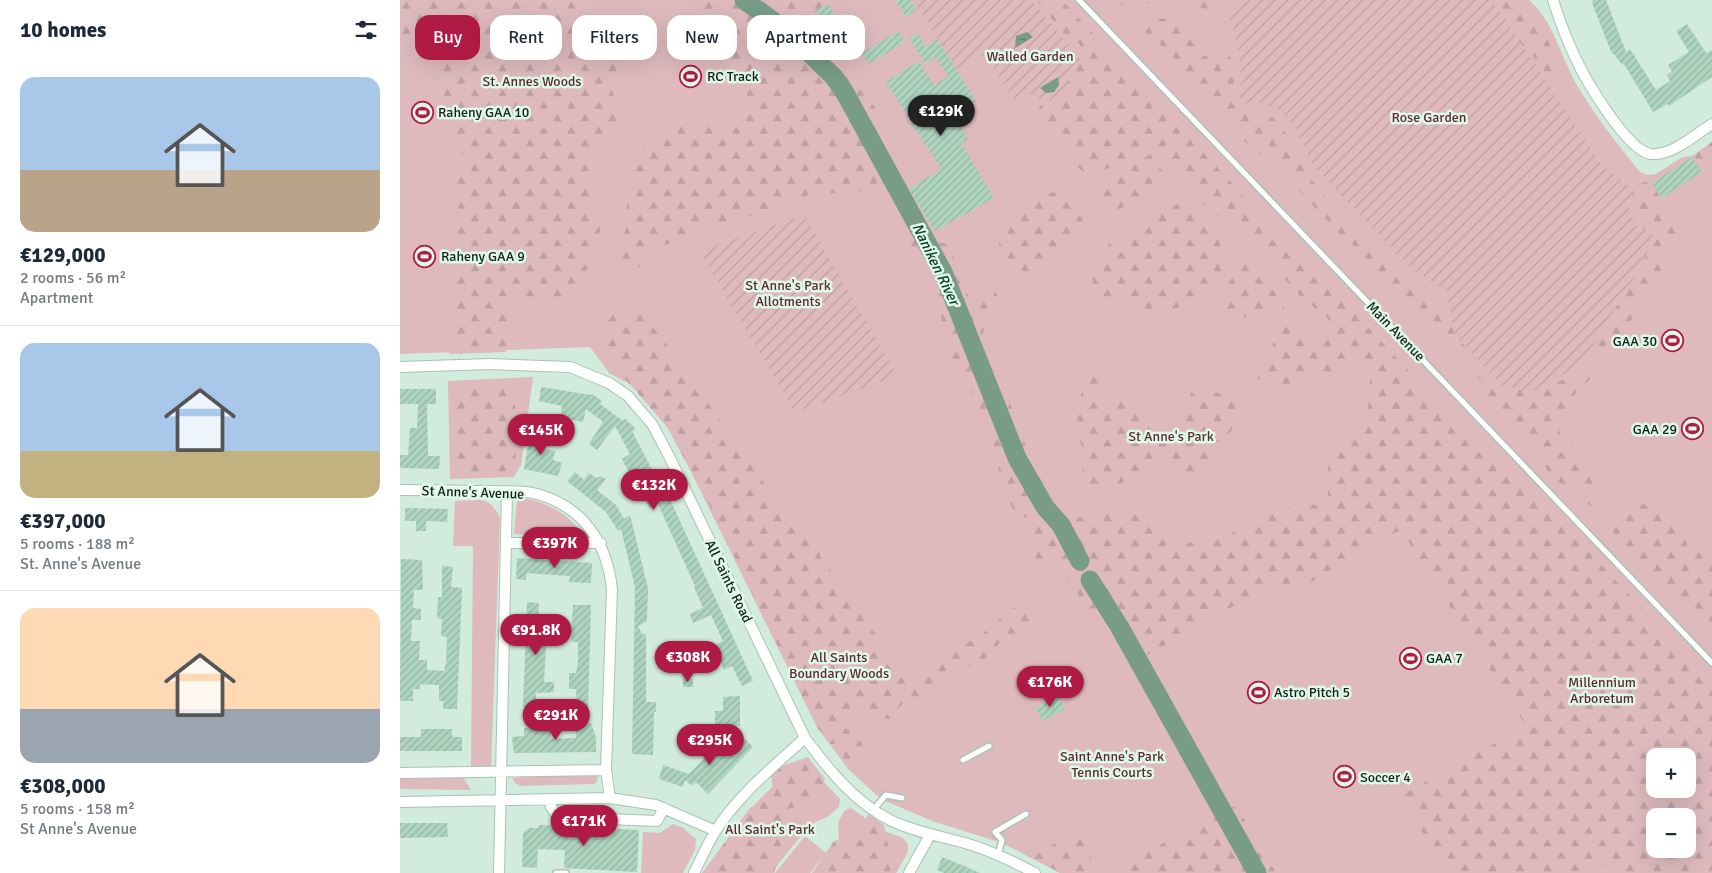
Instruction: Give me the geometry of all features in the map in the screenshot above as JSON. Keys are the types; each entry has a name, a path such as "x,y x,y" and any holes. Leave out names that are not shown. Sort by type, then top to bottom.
{"street":[{"path":"1553,0 1576,59 1607,110 1639,149 1652,154 1674,148 1712,124"},
{"name":"All Saints Road","path":"400,367 490,364 570,367 609,382 628,396 652,424 670,456 805,738 837,777 861,801 892,821 930,835 965,843 998,855 1035,873"},
{"name":"St Anne's Avenue","path":"400,490 536,494 558,502 582,520 601,543 610,565 612,589 606,770 610,798"},
{"path":"499,873 507,492"},
{"path":"507,543 601,543"},
{"path":"694,873 716,831 749,790 805,738"},
{"path":"400,773 606,770"},
{"path":"400,802 610,798 664,808 716,831"},
{"path":"550,799 551,807 558,817 657,821 664,808"},
{"path":"909,873 930,835"}],"lane":[{"name":"Main Avenue","path":"1080,0 1712,663"},
{"path":"963,760 989,746"},
{"path":"873,810 886,795 902,798"},
{"path":"998,855 1002,840 995,832 1026,814"},
{"path":"556,873 566,873"}],"green space":[{"name":"St Anne's Park","path":"400,0 1529,0 1538,9 1551,29 1572,76 1585,98 1640,172 1647,175 1656,174 1681,158 1694,155 1712,142 1712,873 1060,873 1002,843 932,821 881,799 849,770 817,727 668,425 639,389 609,373 590,347 400,354"},
{"name":"St. Annes Woods","path":"400,0 577,0 575,11 581,15 572,15 572,60 620,60 618,75 612,89 619,114 606,149 589,154 592,201 601,223 599,236 590,247 590,264 579,289 559,302 508,302 503,309 509,322 506,352 449,354 452,342 451,331 456,324 454,312 457,305 452,273 455,262 452,254 457,226 459,195 455,180 468,158 459,152 452,139 462,121 456,106 446,102 442,88 424,64 428,60 480,60 480,15 415,15 415,49 410,49 400,41"},
{"path":"686,0 832,0 815,11 817,15 747,15 747,60 845,60 880,116 879,128 890,168 885,179 860,191 845,194 813,192 802,199 790,201 773,212 763,211 726,226 711,226 674,243 657,246 645,256 640,267 624,271 614,259 615,251 626,229 628,191 645,140 669,128 693,121 712,127 727,127 733,124 742,114 747,100 747,92 739,86 726,60 737,60 737,15 696,15"},
{"name":"Walled Garden","path":"913,0 1031,0 1082,61 1068,70 1069,84 1059,98 1043,101 1031,94 1016,103 985,54 958,71"},
{"name":"Millennium Arboretum","path":"1062,0 1241,193 1320,272 1348,306 1425,388 1508,465 1712,684 1712,873 1613,873 1605,864 1588,873 1448,873 1400,796 1526,726 1401,530 1367,546 1285,599 1270,585 1132,664 1112,638 1116,607 1088,609 1055,561 1035,558 1026,540 1037,526 1123,509 1151,522 1179,544 1218,539 1249,525 1275,510 1328,503 1328,457 1346,441 1359,438 1367,427 1371,366 1358,363 1340,375 1314,371 1286,392 1252,376 1285,326 1302,329 1327,341 1334,324 1292,289 1276,265 1243,235 1209,209 1169,165 1147,148 1122,162 1090,176 1073,162 1069,154 1070,142 1058,138 1050,131 1038,110 1043,101 1055,99 1064,93 1069,83 1067,71 1082,61 1080,44 1066,36 1037,1"},
{"path":"1118,0 1163,0 1154,4 1138,2 1138,10 1132,15"},
{"path":"1175,0 1229,0 1206,9"},
{"name":"Rose Garden","path":"1246,0 1489,0 1499,10 1601,164 1634,190 1629,207 1635,225 1650,232 1654,237 1642,265 1594,344 1577,364 1545,388 1529,391 1503,386 1455,336 1447,291 1419,274 1401,258 1334,188 1311,162 1298,133 1282,112 1264,103 1239,103 1240,57 1228,13"},
{"path":"1464,0 1518,0 1540,23 1544,30 1554,61 1555,76 1537,68 1533,54 1537,50 1521,47"},
{"path":"1172,16 1190,22 1200,31 1196,45 1188,57 1196,61 1204,56 1225,53 1233,60 1235,81 1229,89 1233,98 1243,108 1269,115 1286,133 1301,164 1312,180 1331,202 1351,220 1353,231 1344,239 1284,174 1244,141 1232,120 1154,38 1134,25 1153,18 1163,19"},
{"path":"1712,142 1712,165 1705,169 1700,168 1694,155"},
{"path":"1151,154 1162,171 1148,194 1112,213 1100,193 1127,167"},
{"path":"1645,182 1652,183 1665,209 1676,220 1678,232 1664,264 1639,309 1607,350 1598,349 1594,344 1609,321 1650,232 1635,225 1631,213 1632,194 1639,185"},
{"path":"1039,192 1062,193 1083,220 1074,246 1031,275 999,259 999,245 1007,217"},
{"path":"1183,201 1210,223 1215,230 1221,248 1225,272 1209,292 1178,308 1138,316 1132,302 1097,299 1092,279 1105,247 1139,224"},
{"name":"St Anne's Park Allotments","path":"804,215 898,376 795,412 699,251"},
{"path":"915,233 951,246 958,274 971,301 980,287 994,288 998,297 983,332 987,355 1007,395 1026,447 1039,469 1048,498 1035,514 1026,518 1013,509 999,482 998,456 974,396 957,372 944,341 937,286 918,253 898,250 899,242"},
{"path":"1361,237 1370,242 1383,260 1396,267 1423,295 1434,300 1451,317 1455,336 1545,388 1593,366 1597,372 1573,396 1569,413 1559,431 1595,471 1593,481 1600,497 1598,505 1591,507 1572,487 1551,480 1537,448 1520,436 1498,414 1483,395 1482,382 1357,252 1351,242"},
{"path":"1243,262 1284,301 1284,311 1255,314 1233,321 1221,307 1223,291"},
{"name":"All Saints Boundary Woods","path":"626,309 636,310 644,316 665,342 771,493 782,518 817,547 823,562 858,601 866,626 880,638 892,666 903,679 919,675 931,666 933,659 948,646 975,640 1019,603 1030,605 1038,611 1039,619 1033,628 1022,635 1002,641 982,661 969,666 935,692 904,702 896,711 896,718 876,720 860,708 840,718 837,726 850,730 849,737 861,742 865,752 854,764 844,764 843,747 839,744 830,744 817,727 710,506 667,427 616,368 604,339 604,326 614,313"},
{"path":"1091,372 1099,380 1100,397 1129,402 1171,440 1196,440 1211,458 1201,474 1186,475 1162,463 1154,472 1132,475 1119,485 1091,488 1082,478 1083,450 1076,429 1084,376"},
{"path":"533,377 521,465 514,477 450,479 448,381"},
{"path":"512,382 516,413 506,424 516,441 515,470 501,477 470,475 451,451 458,430 454,388"},
{"path":"1193,388 1206,389 1239,400 1238,420 1223,443 1189,433 1173,424 1188,402"},
{"path":"523,498 549,506 572,521 584,535 514,534 517,499"},
{"path":"477,500 487,502 492,505 500,518 491,767 471,767 473,546 453,546 455,501"},
{"path":"1637,503 1656,508 1679,525 1687,543 1687,553 1696,548 1712,559 1712,637 1607,526 1607,516 1621,507"},
{"name":"All Saint's Park","path":"808,757 825,779 817,798 789,809 790,840 780,855 774,873 702,873 750,808 774,796 771,776 784,765"},
{"name":"All Saint's Park","path":"799,762 815,773 840,799 839,807 829,816 810,825 771,873 707,873 727,840 747,813"},
{"path":"595,773 598,775 597,781 594,784 521,786 515,783 512,778"},
{"path":"458,774 464,779 471,790 400,789 400,776"},
{"path":"1236,805 1276,873 1107,873"},
{"name":"All Saint's Park","path":"851,808 882,830 903,838 908,844 908,852 896,873 817,873 839,843 838,823 844,811"},
{"name":"All Saint's Park","path":"868,814 884,825 892,867 889,873 812,873 834,841 859,833"},
{"path":"673,824 683,828 696,839 695,850 683,873 641,873 643,832 660,833"},
{"path":"1076,831 1100,873 1060,873 1032,857"},
{"path":"805,836 826,853 810,873 775,873"}],"water":[{"path":"1027,32 1033,37 1015,48 1016,36"},
{"path":"1058,77 1059,85 1054,92 1046,93 1040,88"}],"building":[{"path":"895,0 910,0 916,10 906,17"},
{"path":"1593,0 1606,0 1626,52 1630,49 1656,90 1670,81 1667,75 1672,72 1668,65 1689,52 1676,31 1687,24 1706,53 1712,50 1712,77 1669,106 1668,104 1653,112 1624,64 1622,65 1612,54 1592,3"},
{"path":"828,3 835,15 817,15 815,11"},
{"path":"898,31 905,42 869,64 865,58 865,51"},
{"path":"917,33 925,46 937,39 976,101 953,115 968,139 961,143 994,198 935,231 909,189 941,169 886,82 919,61 934,85 948,76 936,57 926,64 909,38"},
{"path":"1692,157 1702,172 1662,198 1652,183"},
{"path":"541,387 592,394 602,401 600,404 623,421 625,419 636,429 632,431 656,477 659,475 753,681 742,686 732,666 724,670 713,646 723,641 711,615 693,623 690,614 703,608 695,586 658,504 649,508 633,472 630,474 622,459 630,454 615,426 597,450 589,444 603,422 586,409 583,422 560,418 562,406 539,401"},
{"path":"400,389 436,389 436,404 427,404 428,456 440,456 439,469 400,468 400,455 408,455 410,428 417,428 418,404 400,404"},
{"path":"531,428 544,430 541,448 555,451 553,460 562,463 558,476 524,469"},
{"path":"575,472 584,480 589,473 596,478 601,476 606,479 597,490 616,505 624,519 630,515 648,588 647,621 638,626 643,635 646,634 646,702 656,702 653,755 632,754 635,587 621,529 618,531 606,512 567,481"},
{"path":"405,508 448,509 447,522 426,521 426,531 416,531 416,521 405,521"},
{"path":"517,558 592,563 591,583 569,582 570,576 527,573 526,580 516,579"},
{"path":"401,559 422,560 423,590 414,590 413,608 421,609 421,620 412,620 411,641 420,641 419,660 427,660 427,670 444,671 446,663 447,637 441,636 442,619 437,618 438,597 442,597 442,566 453,567 451,587 462,588 457,709 443,709 443,701 439,701 439,685 420,684 420,689 413,689 413,701 400,701"},
{"path":"527,602 539,603 538,620 553,621 553,630 547,630 544,682 554,682 554,692 536,693 536,708 523,707"},
{"path":"573,605 591,605 588,710 577,710 576,689 569,689 569,673 576,673 578,663 578,642 571,642"},
{"path":"683,678 693,679 693,687 683,687"},
{"path":"1058,695 1065,709 1042,721 1035,708"},
{"path":"740,696 740,726 715,726 715,711 723,711 723,697"},
{"path":"576,723 591,723 596,738 596,752 514,753 512,737 524,736 524,728 550,727 550,739 576,738"},
{"path":"421,729 452,729 452,737 462,737 462,751 400,751 400,737 421,737"},
{"path":"741,735 753,747 708,794 696,782 692,786 685,780 683,787 659,779 663,765 689,774 717,745 719,747 724,742 729,748"},
{"path":"400,823 447,823 448,837 400,838"},
{"path":"539,825 639,830 637,872 564,868 565,850 538,849 537,868 522,867 523,833 529,828 538,828"},
{"path":"942,857 980,873 944,873 937,870"}],"waterway":[{"name":"Naniken River","path":"744,0 784,29 834,77 845,93 943,272 1017,458 1045,507 1061,525 1080,561"},
{"path":"1090,580 1117,623"},
{"path":"1119,626 1257,873"}],"place":[{"name":"RC Track","path":"691,76"},
{"name":"Raheny GAA 10","path":"422,112"},
{"name":"Raheny GAA 9","path":"425,256"},
{"name":"GAA 30","path":"1673,341"},
{"name":"GAA 29","path":"1693,429"},
{"name":"GAA 7","path":"1410,658"},
{"name":"Astro Pitch 5","path":"1258,692"},
{"name":"Soccer 4","path":"1344,777"}],"park label":[{"name":"Saint Anne's Park Tennis Courts","path":"1112,764"}]}
